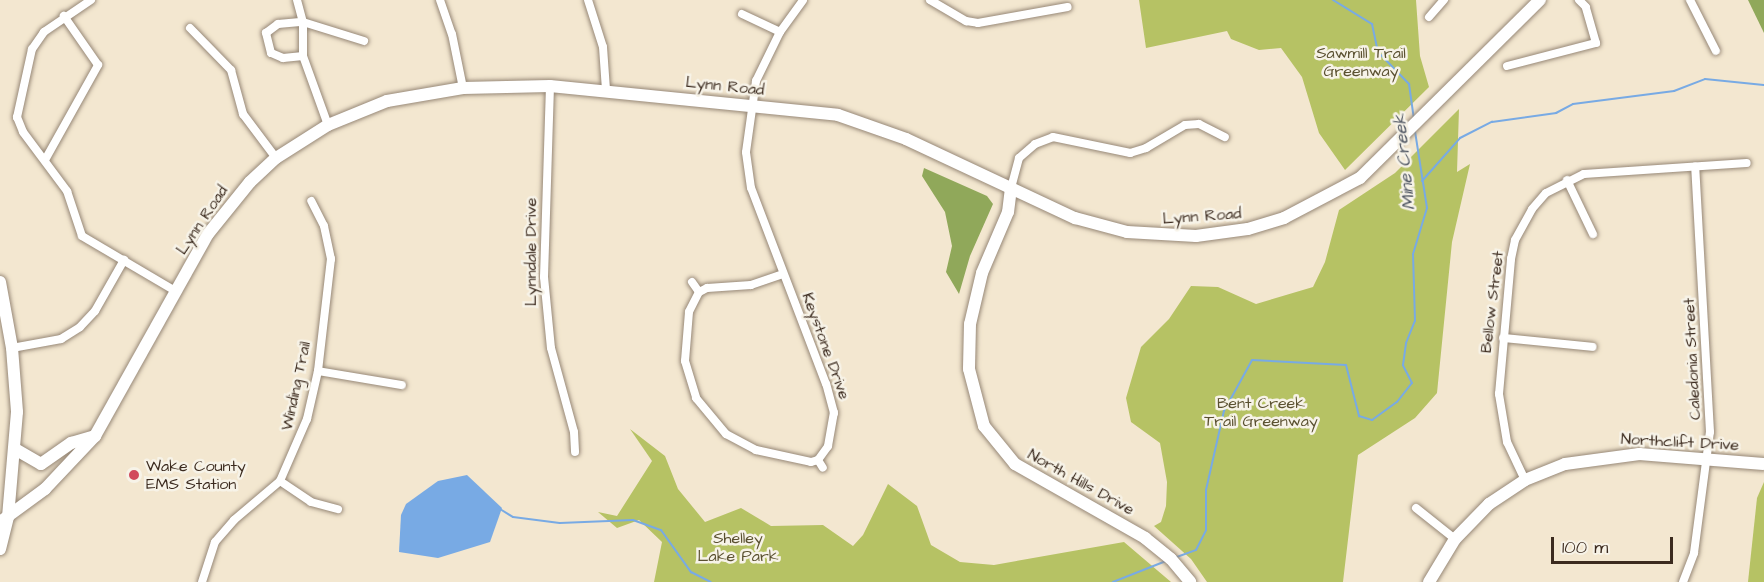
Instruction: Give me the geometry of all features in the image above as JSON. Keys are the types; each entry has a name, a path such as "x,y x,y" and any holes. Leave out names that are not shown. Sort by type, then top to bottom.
{"main road":[{"name":"Lynn Road","path":"4,520 51,482 95,436 228,207 276,158 328,125 387,101 463,88 550,86 838,115 906,139 1097,225 1156,236 1196,236 1248,230 1284,218 1336,193 1379,164 1540,0"},
{"name":"North Hills Drive","path":"1011,188 1008,212 976,289 970,324 969,369 984,426 1014,464 1145,538 1171,559 1190,582"},
{"path":"0,282 12,348 15,449 0,549"},
{"path":"15,449 41,464 71,443 95,436"},
{"name":"Northclift Drive","path":"1429,582 1455,539 1489,504 1525,480 1565,464 1604,456 1639,454 1764,464"}],"street":[{"path":"91,0 64,16 44,32 32,49 17,105 23,132 67,191 82,236 177,292"},
{"path":"297,0 303,22 303,56 328,125"},
{"path":"440,0 452,34 463,88"},
{"path":"588,0 603,47 606,90"},
{"name":"Keystone Drive","path":"699,292 689,312 685,352 691,388 702,408 739,443 804,462 820,464 831,441 834,412 747,172 747,141 756,81 780,32 803,0"},
{"path":"930,0 966,21 978,23 1068,7"},
{"path":"1429,17 1444,0"},
{"path":"1507,66 1596,44 1586,7 1579,0"},
{"path":"1690,0 1716,51"},
{"path":"742,14 780,32"},
{"path":"45,160 98,65 64,16"},
{"path":"303,56 283,58 271,53 266,33 278,24 303,22 364,41"},
{"path":"190,28 231,70 243,114 276,158"},
{"name":"Lynndale Drive","path":"550,86 544,277 551,348 574,432 575,452"},
{"path":"1011,188 1019,158 1035,144 1053,137 1130,153 1146,148 1185,125 1199,124 1225,137"},
{"name":"Bellow Street","path":"1525,480 1500,420 1503,338 1515,240 1532,208 1546,193 1567,180 1607,171 1747,163"},
{"name":"Caledonia Street","path":"1683,582 1695,553 1708,459 1710,389 1695,166"},
{"path":"1567,180 1593,234"},
{"name":"Winding Trail","path":"202,582 215,542 234,520 280,481 307,419 318,371 331,249 324,226 311,201"},
{"path":"12,348 61,339 76,331 95,311 124,260"},
{"path":"692,282 699,292 707,288 751,285 783,274"},
{"path":"1503,338 1593,347"},
{"path":"318,371 402,385"},
{"path":"280,481 311,502 338,509"},
{"path":"1416,508 1455,539"}],"green space":[{"name":"Sawmill Trail Greenway","path":"1139,0 1416,0 1420,56 1429,87 1345,170 1319,133 1302,77 1281,48 1259,50 1231,39 1227,31 1146,48"},
{"path":"1748,0 1764,0 1764,33"},
{"name":"Bent Creek Trail Greenway","path":"1459,109 1457,172 1470,164 1452,242 1437,393 1415,418 1358,455 1343,582 1207,582 1191,559 1154,526 1161,522 1166,506 1167,482 1160,443 1131,422 1126,398 1141,347 1169,319 1191,286 1218,287 1256,304 1313,287 1325,262 1339,210 1395,173"},
{"path":"924,168 987,196 993,204 970,256 959,294 946,272 952,246 945,212 922,176"},
{"name":"Shelley Lake Park","path":"630,429 665,456 678,489 705,522 741,508 771,526 823,525 853,546 863,535 888,484 917,506 931,545 960,562 994,565 1124,542 1171,582 654,582 662,542 639,520 617,528 598,512 617,516 652,461"},
{"path":"1764,482 1764,582 1748,582 1757,498"}],"water":[{"path":"467,475 502,508 490,542 438,558 399,552 401,515 406,504 438,481"}],"waterway":[{"name":"Mine Creek","path":"1333,0 1372,24 1378,52 1409,84 1414,120"},
{"path":"1422,181 1460,138 1492,122 1556,113 1573,104 1674,91 1705,79 1764,85"},
{"name":"Mine Creek","path":"1174,558 1196,550 1206,530 1206,490 1224,411 1252,360 1346,365 1359,416 1372,420 1397,402 1412,383 1403,365 1406,343 1415,321 1413,254 1427,208 1415,131"},
{"path":"500,509 513,517 560,523 633,520 661,530 691,572 711,582"},
{"name":"Mine Creek","path":"1113,582 1166,561"}],"place":[{"name":"Wake County EMS Station","path":"134,475"}]}
